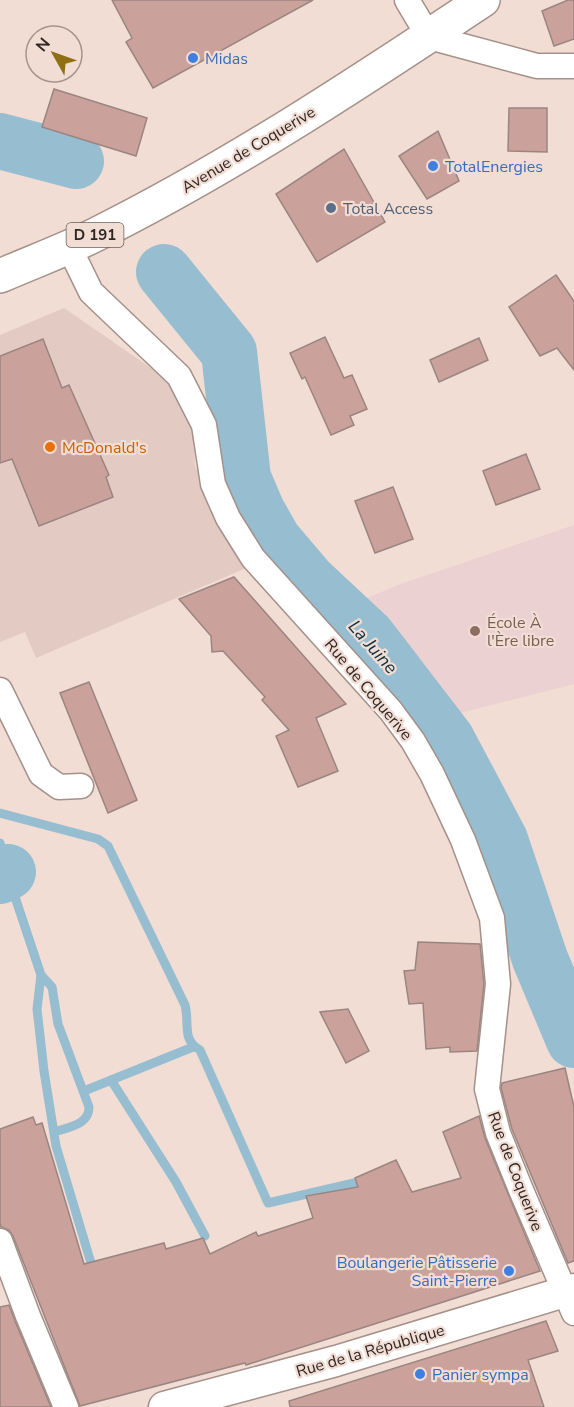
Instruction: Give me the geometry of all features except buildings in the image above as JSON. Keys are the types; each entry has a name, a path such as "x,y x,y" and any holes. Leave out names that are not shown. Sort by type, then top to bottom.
{"main road":[{"name":"Avenue de Coquerive","path":"0,276 69,248 187,186 338,95 483,0"}],"street":[{"path":"407,0 429,37 537,66 574,66"},
{"name":"Rue de Coquerive","path":"69,248 92,292 179,376 204,425 213,484 228,518 254,558 391,711 413,741 432,774 463,840 492,918 498,984 487,1089 498,1133 571,1298"},
{"path":"0,690 41,774 59,787 81,786"},
{"path":"0,1241 66,1407"},
{"name":"Rue de la République","path":"164,1407 571,1298"}],"shaded area":[{"path":"64,308 164,377 192,412 195,466 215,509 251,566 36,658 25,632 0,642 0,335"},
{"name":"École À l'Ère libre","path":"574,525 574,684 445,717 387,641 367,621 357,602 398,585"}],"waterway":[{"name":"La Juine","path":"0,141 76,161"},
{"name":"La Juine","path":"164,272 229,352 243,478 257,511 274,541 308,581 368,637 447,740 500,840 540,959 574,1040"},
{"path":"0,813 98,839 108,846 185,1005 190,1041 200,1050 268,1203 354,1183"},
{"path":"0,843 41,975 37,1009 56,1146 94,1273"},
{"path":"0,876 8,872"},
{"path":"41,975 52,987 58,1024 89,1107 86,1118 82,1122 54,1132"},
{"path":"84,1091 193,1047"},
{"path":"111,1080 176,1182 205,1236"}],"place":[{"name":"Midas","path":"193,58"},
{"name":"TotalEnergies","path":"433,166"},
{"name":"Total Access","path":"331,208"},
{"name":"McDonald's","path":"50,447"},
{"name":"École À l'Ère libre","path":"475,631"},
{"name":"Boulangerie Pâtisserie Saint-Pierre","path":"509,1271"},
{"name":"Panier sympa","path":"420,1374"}]}
